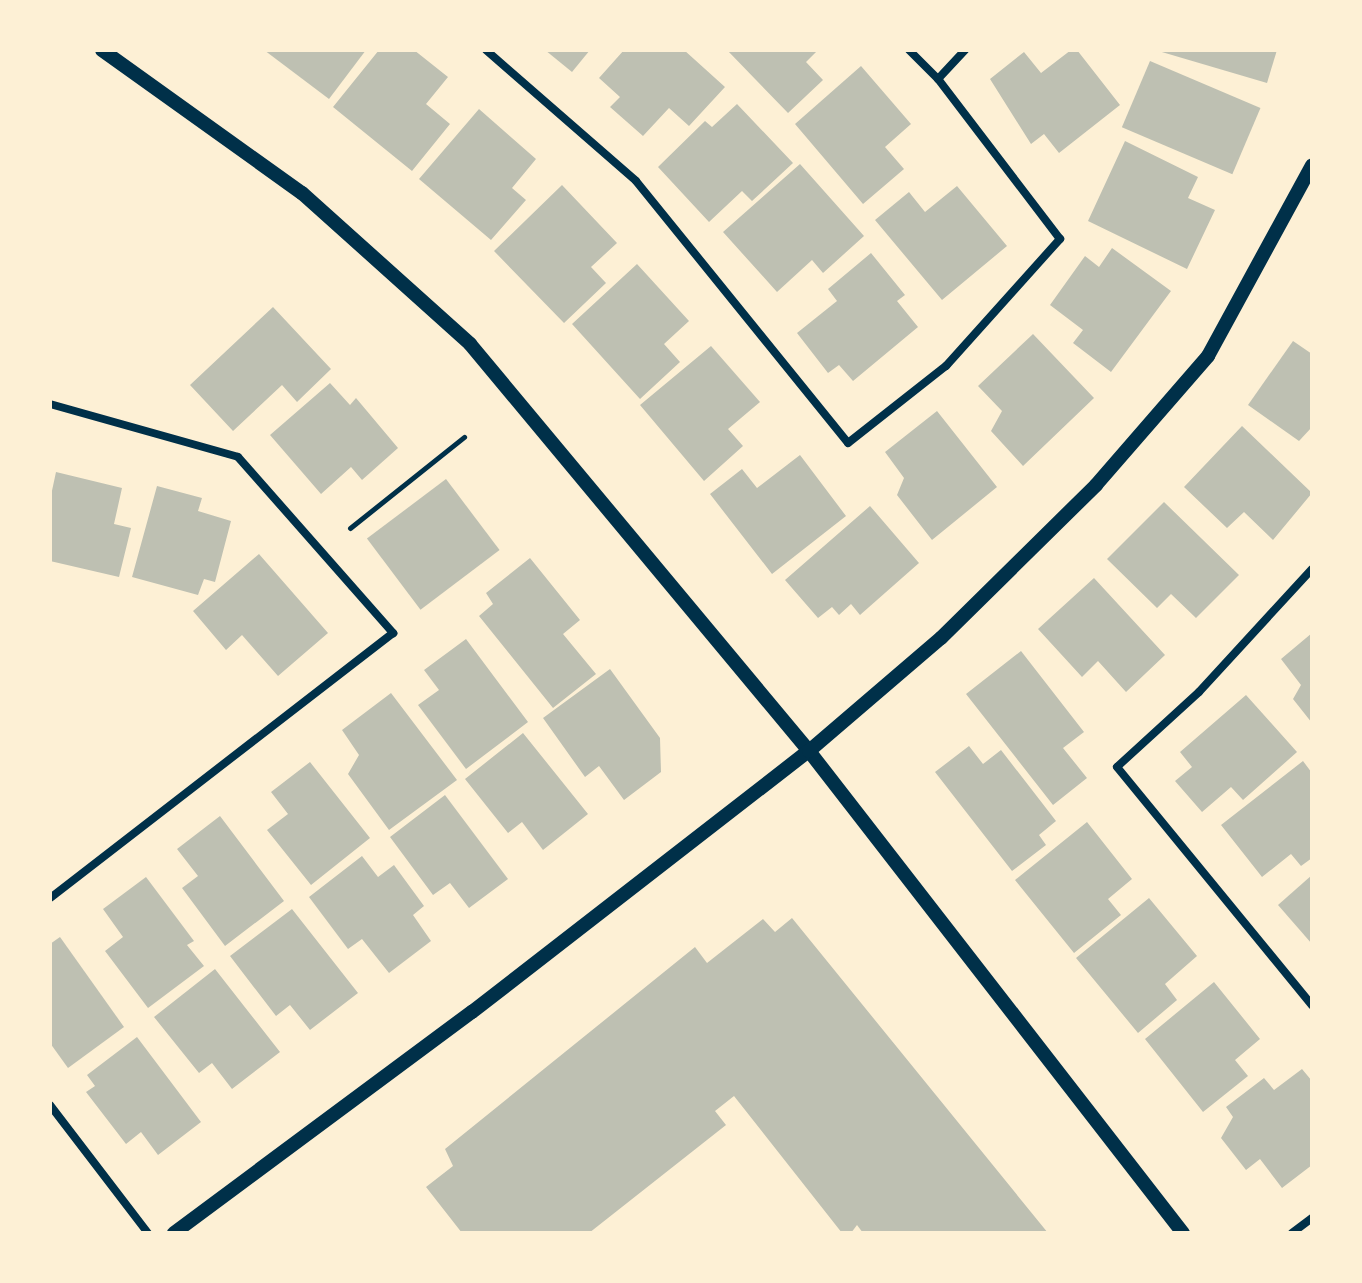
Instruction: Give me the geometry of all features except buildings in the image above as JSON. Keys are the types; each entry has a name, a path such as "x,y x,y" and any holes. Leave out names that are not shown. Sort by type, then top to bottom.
{"street":[{"path":"102,50 302,193 470,344 809,751 1183,1233"},
{"path":"486,50 636,181 848,443 946,366 1060,239 938,79 909,50"},
{"path":"938,79 965,50"},
{"path":"174,1233 472,1012 809,751 941,638 1096,485 1198,368 1312,165"},
{"path":"50,404 238,457 393,633 50,898"},
{"path":"1312,569 1199,692 1117,767 1312,1005"},
{"path":"50,1105 148,1233"},
{"path":"1292,1233 1312,1218"}],"path":[{"path":"321,552 464,437"}]}
